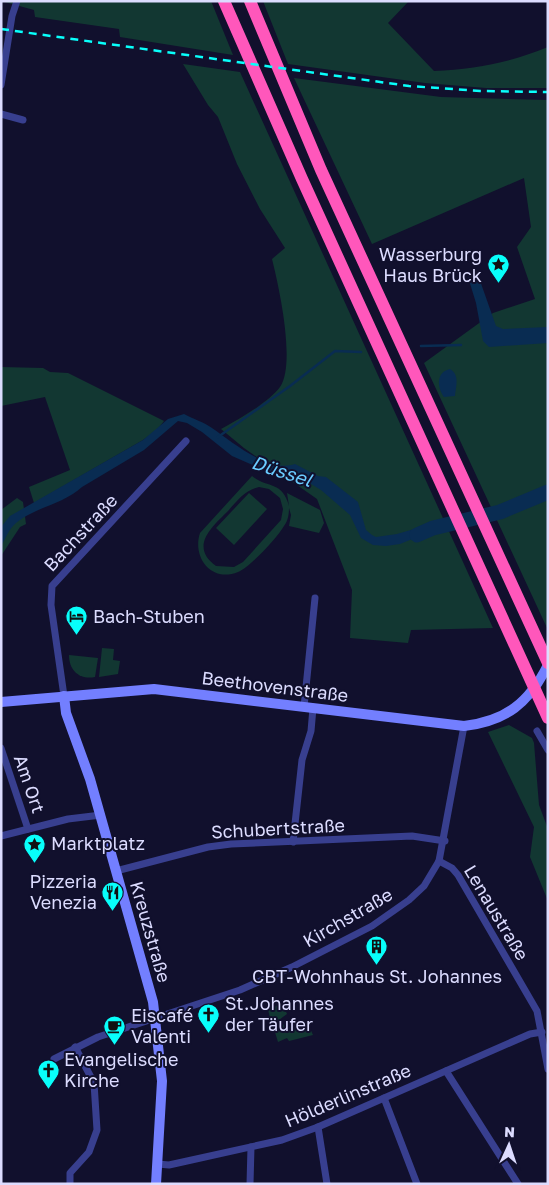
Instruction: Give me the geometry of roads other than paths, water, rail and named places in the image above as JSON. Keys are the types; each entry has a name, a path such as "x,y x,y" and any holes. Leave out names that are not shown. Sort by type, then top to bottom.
{"highway":[{"path":"224,1 302,179 548,718"},
{"path":"250,1 321,170 548,664"}],"main road":[{"name":"Beethovenstraße","path":"1,702 154,689 464,726 480,724 511,712 522,703 548,664"},
{"name":"Kreuzstraße","path":"64,696 66,713 100,812 151,994 162,1081 156,1184"}],"street":[{"path":"1,85 12,16 17,1"},
{"path":"1,114 23,120"},
{"name":"Bachstraße","path":"64,696 51,605 52,586 186,441"},
{"path":"293,842 302,760 311,731 309,708 315,598"},
{"name":"Kirchstraße","path":"54,1059 75,1047 240,990 292,967 365,930 392,913 423,888 440,861 464,726"},
{"path":"537,731 548,750"},
{"name":"Am Ort","path":"1,748 28,830"},
{"path":"1,836 100,812"},
{"name":"Schubertstraße","path":"116,871 208,847 412,836 444,842"},
{"name":"Lenaustraße","path":"440,861 452,868 458,875 537,1011 548,1069"},
{"name":"Hölderlinstraße","path":"158,1164 168,1165 282,1140 318,1127 530,1034 542,1032"},
{"path":"70,1184 70,1173 89,1152 97,1130 94,1083 75,1047"},
{"path":"446,1071 518,1184"},
{"path":"384,1098 417,1184"},
{"path":"318,1127 327,1184"},
{"path":"250,1184 251,1148"}],"water":[{"path":"474,272 478,275 496,326 503,329 548,327 548,343 489,347 483,341 476,303 468,277"},
{"path":"450,369 456,378 455,396 444,397 440,389 439,380 442,373"},
{"path":"184,414 209,426 263,461 285,466 295,464 318,476 326,477 358,502 366,530 376,537 397,534 431,521 437,529 400,544 373,545 361,538 350,515 321,490 298,476 289,473 273,474 232,456 202,432 187,423 178,421 144,450 66,498 37,510 20,520 11,528 1,546 1,527 10,516 143,440 168,419"}],"waterway":[{"path":"421,346 461,345"},
{"path":"218,437 290,386 335,351 361,352"},
{"name":"Düssel","path":"417,535 433,528 500,512 548,492"}],"railway":[{"path":"1,29 409,86 480,91 548,92"}],"place":[{"name":"Wasserburg Haus Brück","path":"498,284"},
{"name":"Bach-Stuben","path":"77,636"},
{"name":"Marktplatz","path":"35,863"},
{"name":"Pizzeria Venezia","path":"113,911"},
{"name":"CBT-Wohnhaus St. Johannes","path":"377,966"},
{"name":"St.Johannes der Täufer","path":"209,1033"},
{"name":"Eiscafé Valenti","path":"115,1045"},
{"name":"Evangelische Kirche","path":"48,1089"}]}
